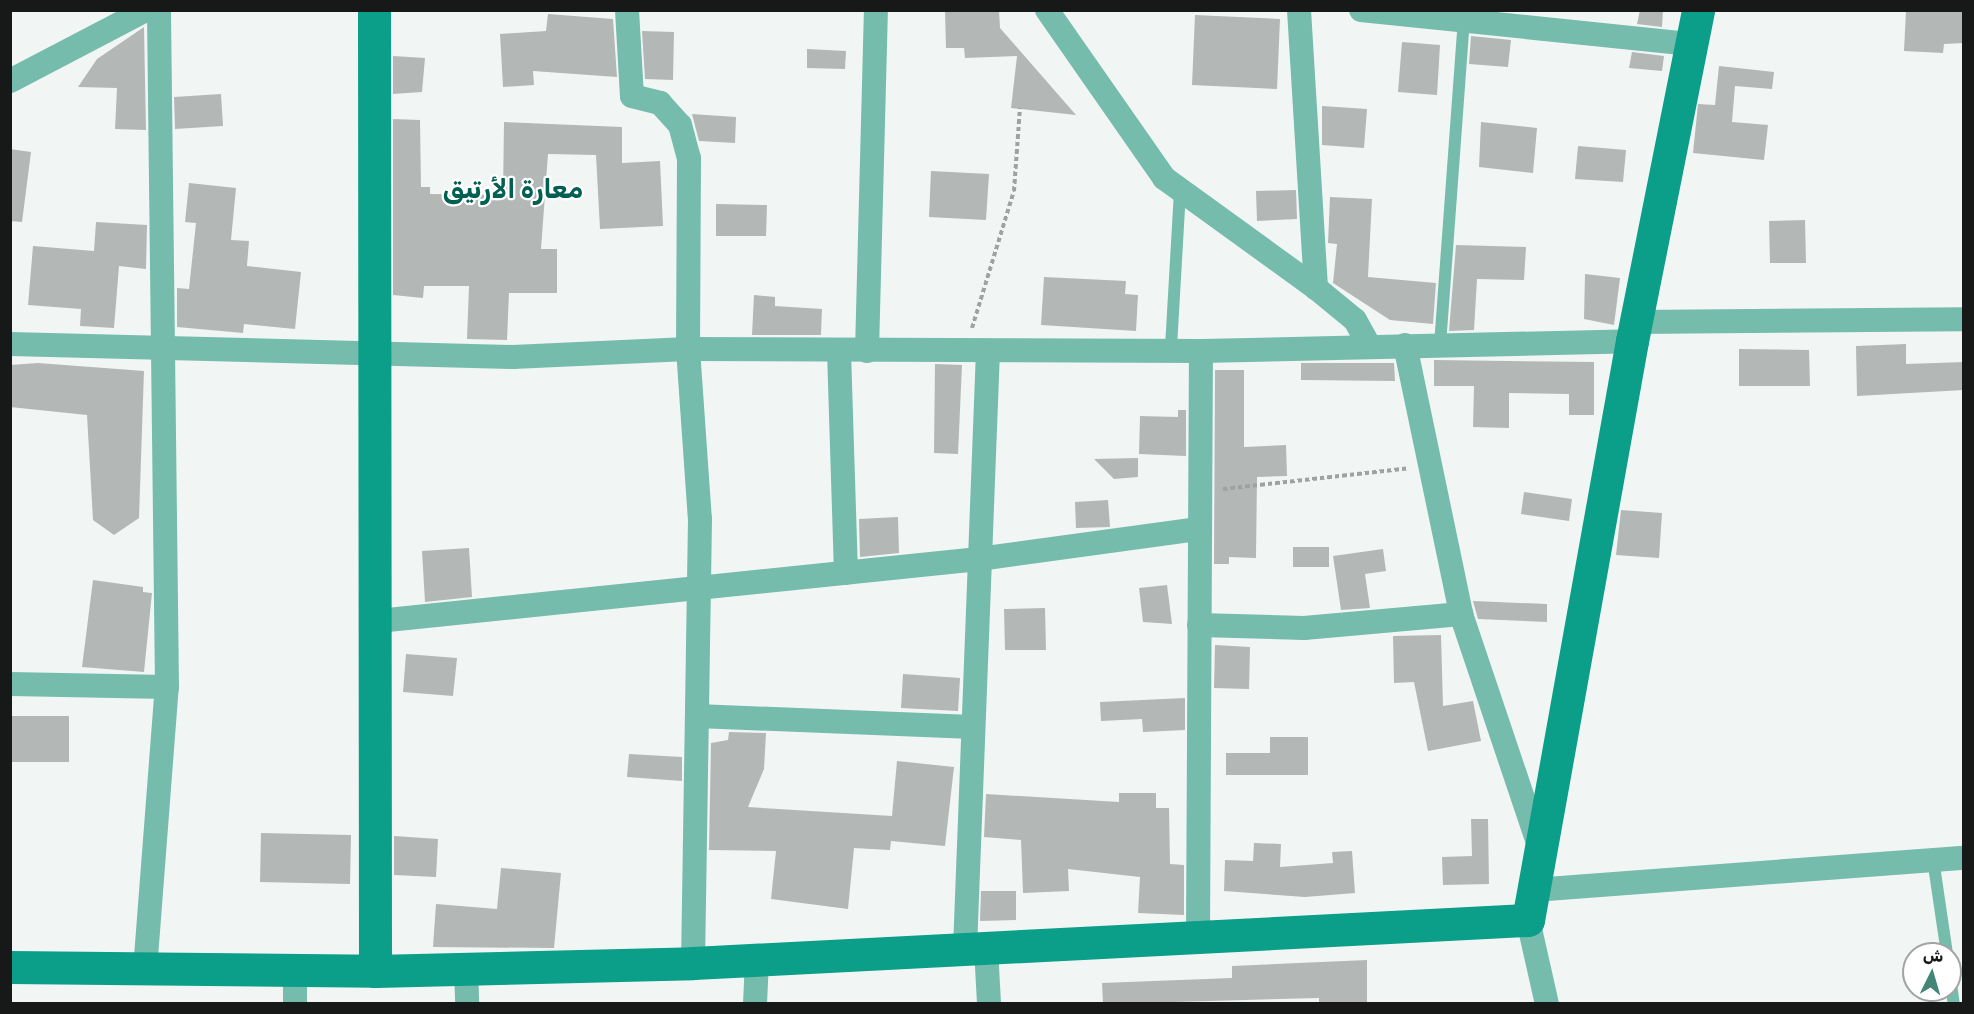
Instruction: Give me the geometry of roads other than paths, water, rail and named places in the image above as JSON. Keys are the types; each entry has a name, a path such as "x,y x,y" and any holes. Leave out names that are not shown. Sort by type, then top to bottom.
{"street":[{"path":"10,81 146,10"},
{"path":"145,970 167,687 159,10"},
{"path":"374,10 371,353 378,621 375,971"},
{"path":"627,10 632,96 667,111 680,125 689,158 688,349 699,588 693,963"},
{"path":"867,351 876,10"},
{"path":"1047,10 1164,178 1316,288 1355,320 1369,345"},
{"path":"1299,10 1316,288"},
{"path":"1547,1004 1531,905 1633,331 1698,10"},
{"path":"1366,11 1691,44"},
{"path":"10,344 162,346 513,357 688,349 977,351 1171,347 1201,351 1440,345 1633,331 1964,319"},
{"path":"1406,345 1434,466 1461,614 1541,850"},
{"path":"839,351 846,573"},
{"path":"977,351 980,559 973,727 975,948 989,1004"},
{"path":"1198,937 1197,529 1201,351"},
{"path":"378,621 980,559 1197,529"},
{"path":"1199,625 1304,627 1461,614"},
{"path":"10,684 167,687"},
{"path":"697,716 973,727"},
{"path":"10,967 145,970 466,969 693,963 1198,937 1531,905 1933,859 1964,858"},
{"path":"755,1004 757,960"},
{"path":"466,969 467,1004"},
{"path":"295,970 295,1004"}],"lane":[{"path":"1440,345 1464,21"},
{"path":"1171,347 1180,189"},
{"path":"1933,859 1945,942"}],"district":[{"name":"معارة الأرتيق","path":"513,190"}]}
